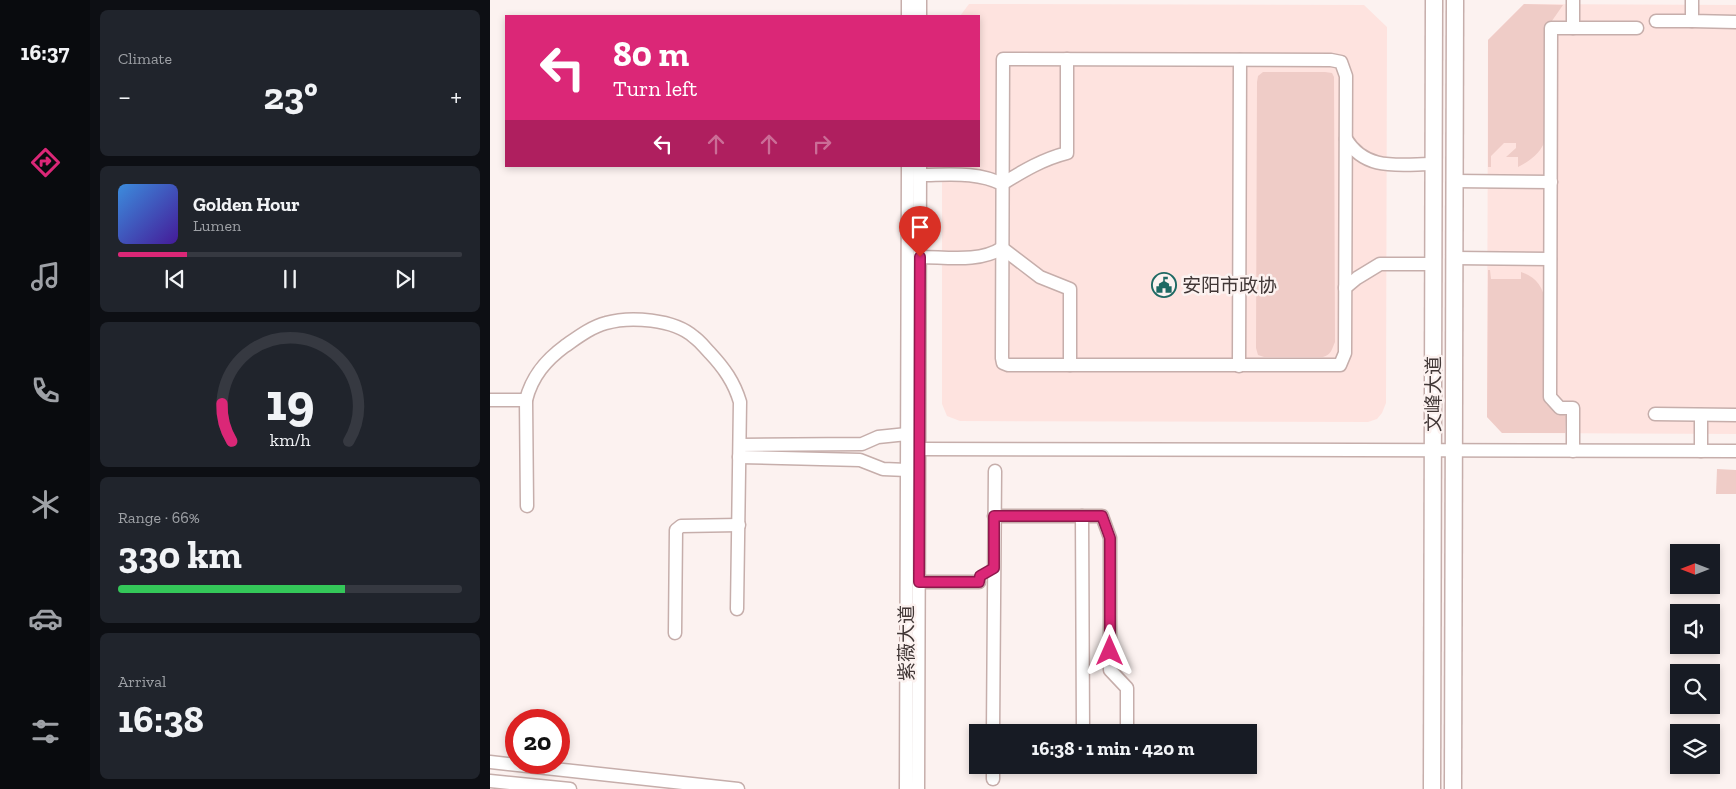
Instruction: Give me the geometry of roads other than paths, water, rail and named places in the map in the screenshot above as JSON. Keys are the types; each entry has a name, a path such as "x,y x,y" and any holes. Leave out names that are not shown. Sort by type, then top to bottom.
{"main road":[{"name":"文峰大道","path":"1432,789 1434,0"},
{"name":"文峰大道","path":"1453,789 1455,0"}],"street":[{"path":"908,0 908,15"},
{"path":"920,0 920,15"},
{"path":"1573,0 1573,28"},
{"path":"1692,0 1692,21"},
{"path":"1656,21 1736,22"},
{"path":"1573,451 1573,408 1560,408 1550,397 1551,28 1637,28"},
{"path":"1003,59 1240,60 1332,60 1341,62 1346,76 1346,353 1340,365 1008,365 1003,363 1003,59"},
{"path":"1002,184 1026,169 1053,156 1067,152 1067,59"},
{"path":"1240,60 1240,366"},
{"path":"1346,139 1356,153 1378,164 1434,164"},
{"name":"紫薇大道","path":"906,789 908,167"},
{"path":"920,171 974,175 1002,184"},
{"name":"紫薇大道","path":"918,789 920,171"},
{"path":"1454,181 1551,182"},
{"path":"920,257 978,257 988,255 1002,248"},
{"path":"1002,248 1040,276 1070,289 1070,365"},
{"path":"1454,258 1550,259"},
{"path":"1346,288 1356,278 1380,264 1433,264"},
{"path":"527,506 526,400 529,388 539,369 555,353 584,333 606,323 634,320 657,321 673,325 693,336 724,368 735,387 740,402 738,609"},
{"path":"490,400 526,400"},
{"path":"1655,414 1736,415"},
{"path":"1701,415 1701,451"},
{"path":"740,451 862,444 878,437 907,434"},
{"path":"919,449 1736,452"},
{"path":"740,451 860,460 882,470 907,470"},
{"path":"993,724 994,471"},
{"path":"994,516 1102,516 1110,538 1110,670 1127,688 1127,724"},
{"path":"1082,516 1083,724"},
{"path":"675,633 676,530 681,526 739,525"},
{"path":"994,568 980,576 979,582 984,590 994,594"},
{"path":"919,582 979,582"},
{"path":"490,762 738,789"},
{"path":"993,774 993,779"},
{"path":"490,781 570,789"}],"place":[{"name":"安阳市政协","path":"1164,285"}]}
